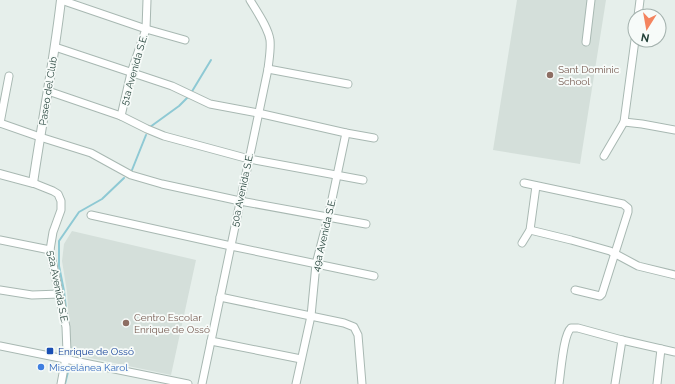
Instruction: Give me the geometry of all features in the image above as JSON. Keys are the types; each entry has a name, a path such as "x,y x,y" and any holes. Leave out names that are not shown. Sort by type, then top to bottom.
{"street":[{"path":"61,0 146,29 185,40"},
{"name":"Paseo del Club","path":"34,183 61,0"},
{"name":"51a Avenida S.E.","path":"121,116 132,73 146,29 147,0"},
{"name":"50a Avenida S.E.","path":"202,384 268,69 270,40 268,32 250,0"},
{"path":"586,42 592,0"},
{"path":"55,47 172,86 210,104 374,138"},
{"path":"604,156 624,122 634,48"},
{"path":"268,69 348,84"},
{"path":"9,76 0,123 91,153 131,175 162,184 240,201 366,224"},
{"path":"48,91 121,116 164,136 249,159 363,180"},
{"path":"624,122 675,130"},
{"name":"49a Avenida S.E.","path":"296,384 311,316 316,264 338,175 346,133"},
{"path":"0,174 34,183"},
{"name":"52a Avenida S.E.","path":"34,183 58,194 61,202 61,210 53,232 50,250 66,326 68,352 61,384"},
{"path":"524,183 623,204 628,208 602,294 600,296 575,290"},
{"path":"522,243 530,230 536,186"},
{"path":"91,215 374,276"},
{"path":"530,230 610,251 638,266 675,275"},
{"path":"0,240 50,250"},
{"path":"0,290 32,295 60,294"},
{"path":"220,297 344,323 354,327 358,335 362,384"},
{"path":"559,384 564,347 568,331 572,328 578,328 675,352"},
{"path":"211,340 301,359"},
{"path":"615,384 622,340"},
{"path":"0,346 188,384"},
{"path":"657,384 661,349"}],"shaded area":[{"name":"Sant Dominic School","path":"517,0 606,0 580,164 493,150"},
{"name":"Centro Escolar Enrique de Ossó","path":"72,231 196,260 171,375 71,354 67,292 62,261 64,244"}],"waterway":[{"path":"191,93 211,60"},
{"path":"150,127 179,106 189,96"},
{"path":"132,170 146,135"},
{"path":"67,317 59,266 59,241 79,212 102,199 124,178"},
{"path":"70,345 71,354"},
{"path":"65,384 69,368"}],"place":[{"name":"Sant Dominic School","path":"550,75"},
{"name":"Centro Escolar Enrique de Ossó","path":"126,323"},
{"name":"Enrique de Ossó","path":"50,351"},
{"name":"Miscelánea Karol","path":"41,367"}]}
